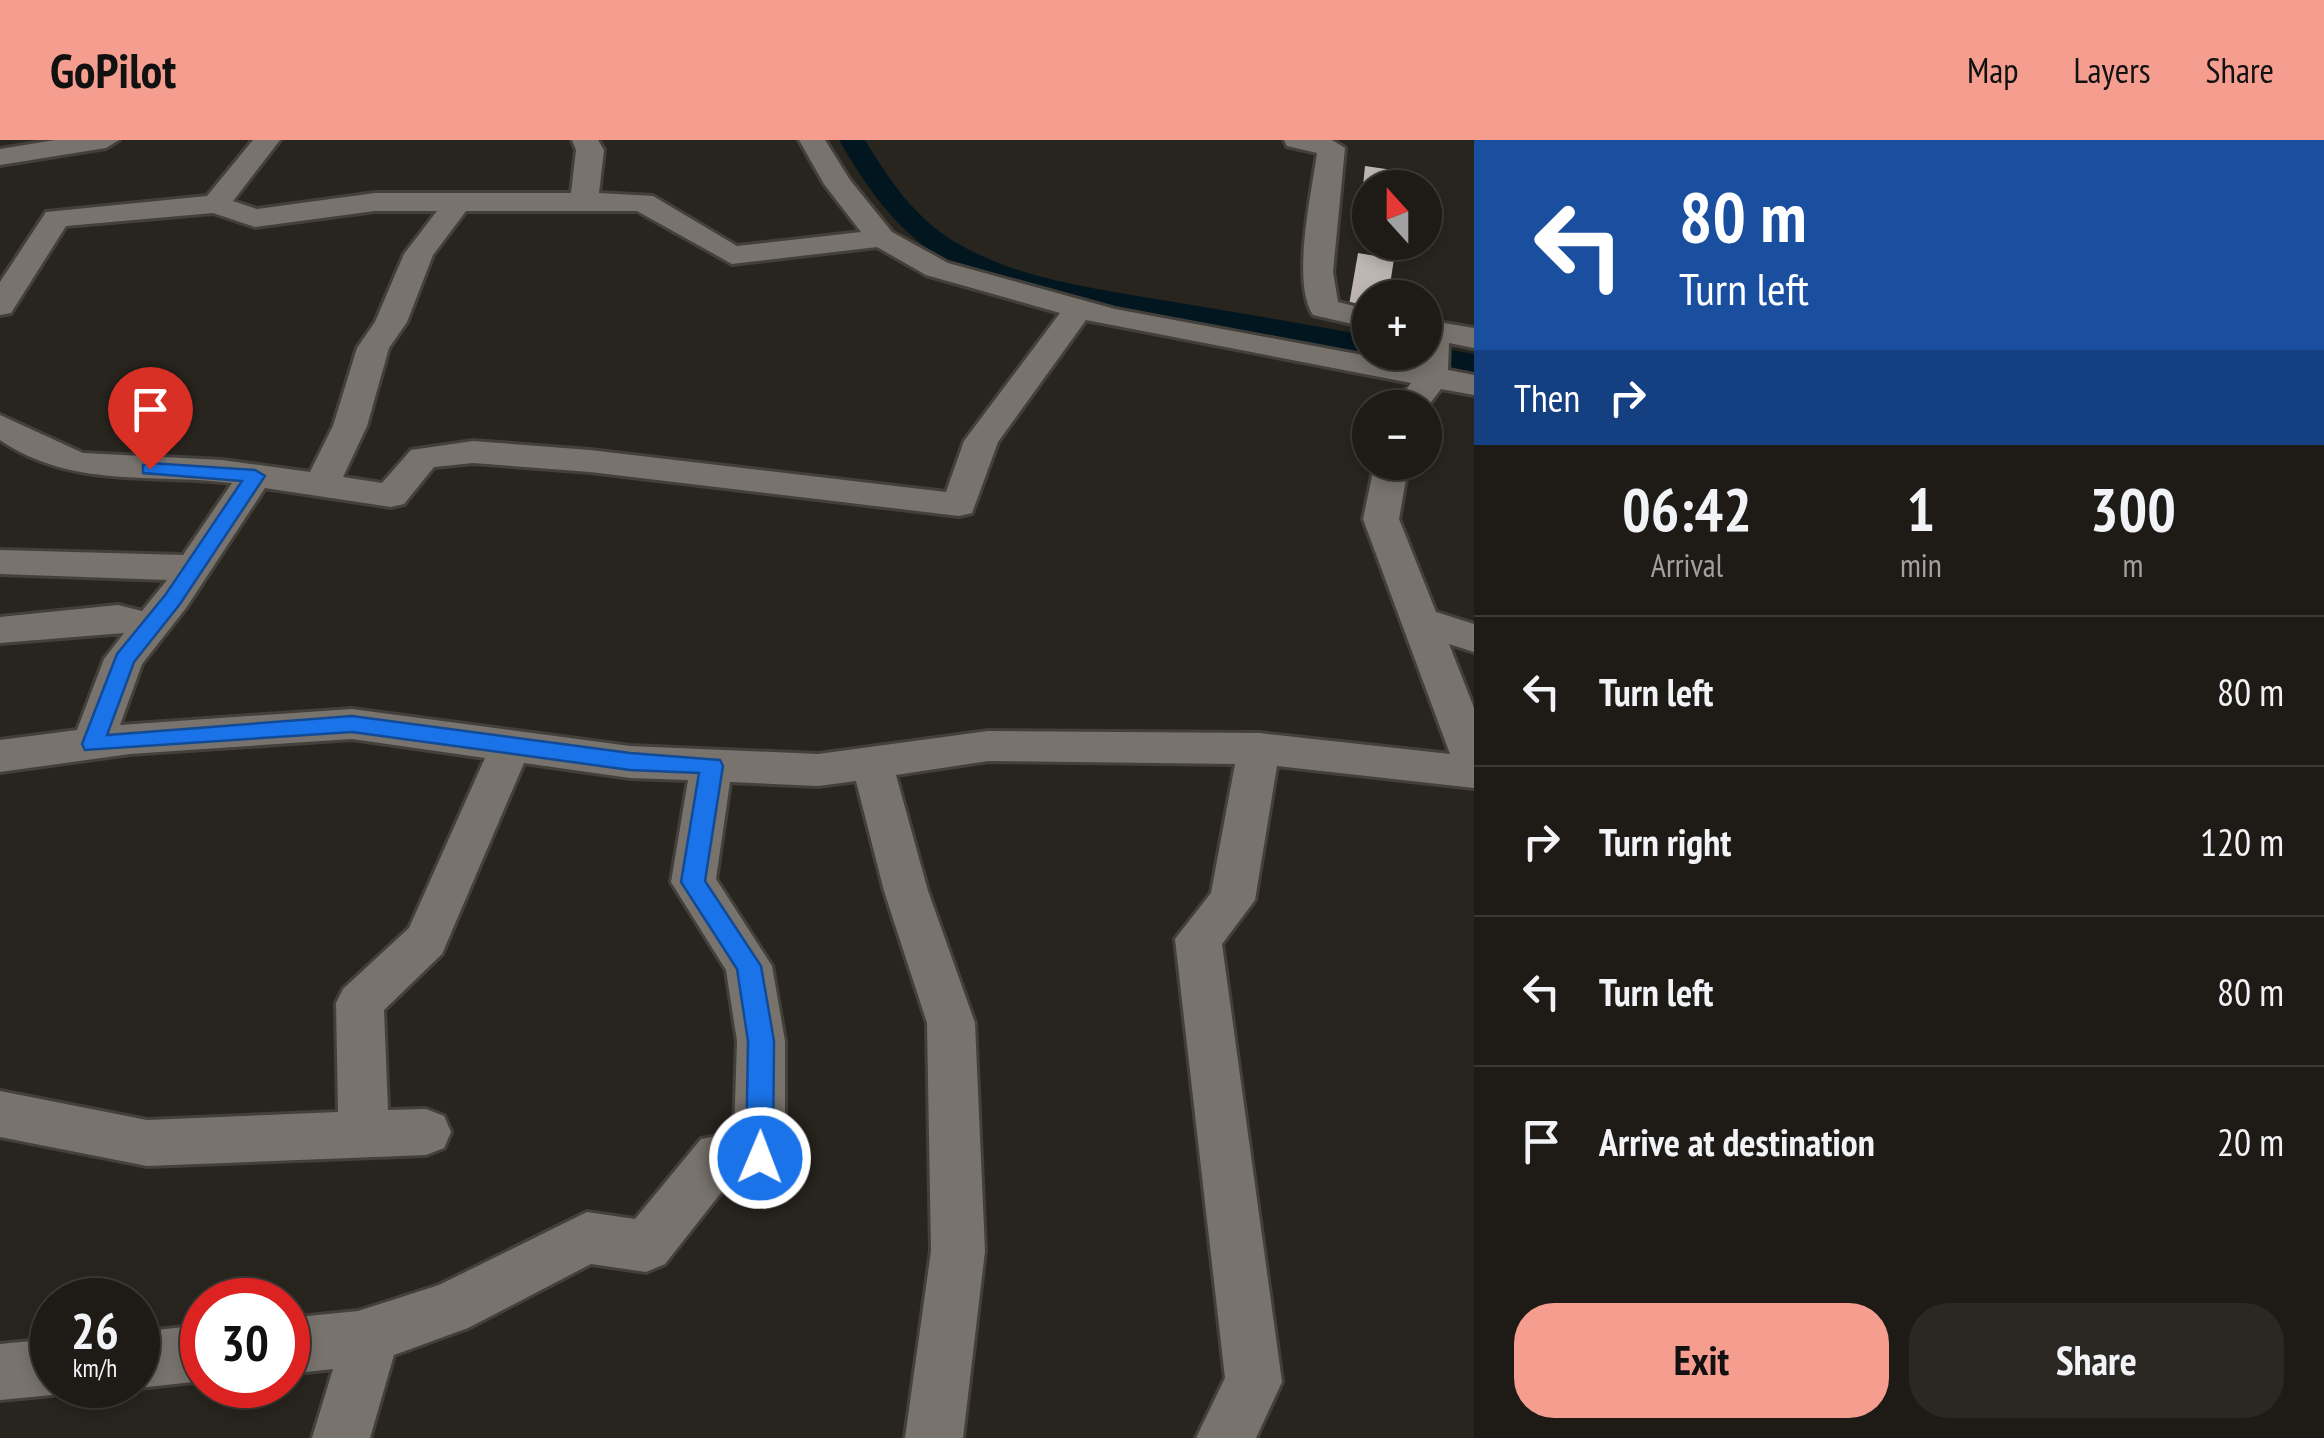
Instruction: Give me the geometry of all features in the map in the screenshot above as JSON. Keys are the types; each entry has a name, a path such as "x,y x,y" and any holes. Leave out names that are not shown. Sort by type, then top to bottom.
{"street":[{"path":"0,158 106,140"},
{"path":"216,204 268,140"},
{"path":"584,203 590,150 586,140"},
{"path":"812,140 838,184 882,238 937,269 1078,310 1352,339"},
{"path":"1297,140 1331,148 1318,272 1324,308 1352,314"},
{"path":"0,306 56,218 216,204 255,218 374,202 643,202 732,255 882,238"},
{"path":"321,486 350,426 373,348 391,322 418,254 456,205"},
{"path":"0,424 22,441 80,467 255,476 390,496 423,458 474,452 724,475 958,505 981,441 1078,310"},
{"path":"1442,345 1474,338"},
{"path":"1442,357 1474,385"},
{"path":"93,744 124,659 194,568 255,476"},
{"path":"1389,480 1381,519 1474,761"},
{"path":"0,562 194,568"},
{"path":"0,630 118,618 151,626"},
{"path":"1423,622 1474,638"},
{"path":"0,756 93,744 352,724 630,762 712,766 818,770 988,746 1259,749 1474,772"},
{"path":"364,1133 360,1003 426,940 511,746"},
{"path":"1225,1438 1254,1382 1198,940 1232,900 1259,749"},
{"path":"872,762 906,891 951,1023 958,1251 934,1438"},
{"path":"310,1343 372,1335 449,1309 587,1238 646,1246 719,1156 760,1158 761,1041 749,966 693,882 712,766"},
{"path":"0,1114 147,1143 426,1132"},
{"path":"342,1438 372,1335"},
{"path":"0,1372 30,1370"}],"building":[{"path":"1357,260 1394,260 1391,280 1353,280"}],"waterway":[{"path":"852,140 879,185 909,220 942,246 979,266 1063,291 1352,342"},
{"path":"1442,357 1474,363"}],"route":[{"path":"150,469 255,476 173,599 124,659 93,744 352,724 630,762 712,766 693,882 749,966 761,1041 760,1158"}]}
